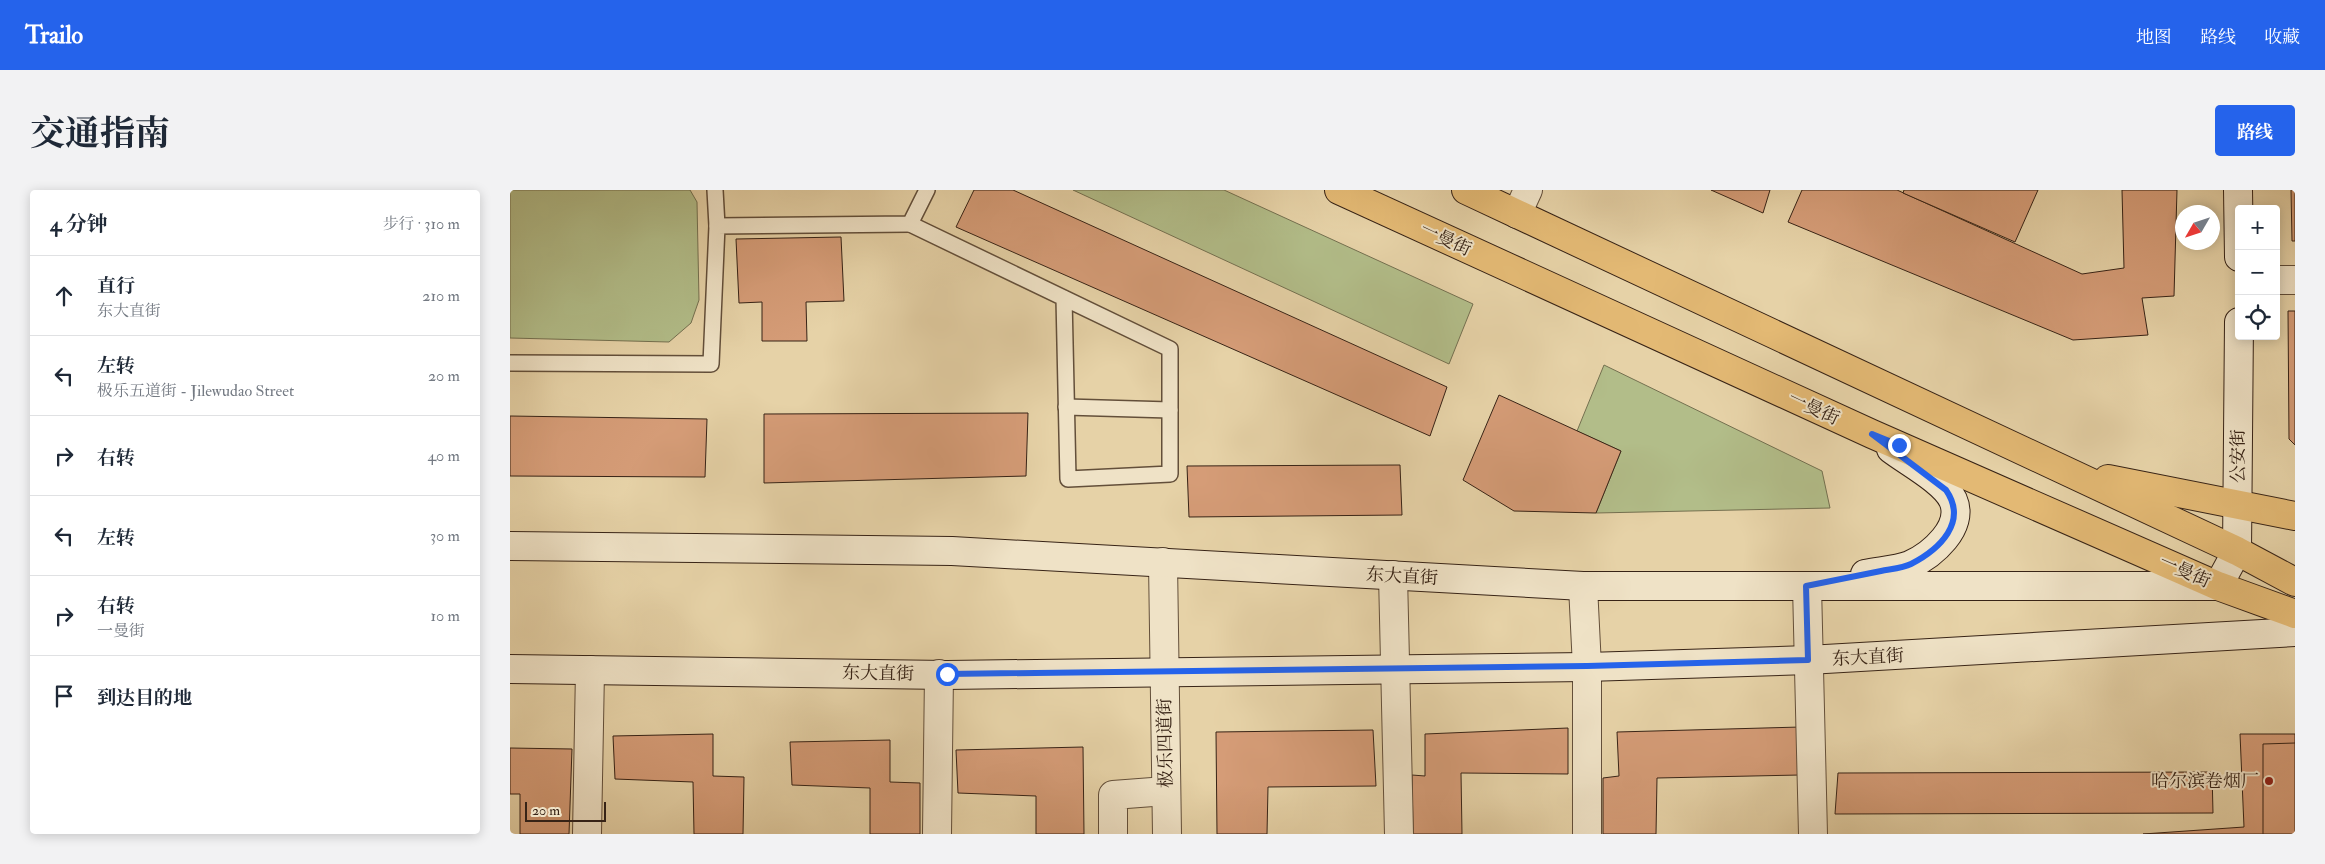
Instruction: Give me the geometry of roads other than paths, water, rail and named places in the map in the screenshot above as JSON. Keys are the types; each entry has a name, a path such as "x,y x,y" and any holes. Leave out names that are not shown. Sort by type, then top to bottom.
{"main road":[{"name":"一曼街","path":"1339,190 1872,434 2218,586 2295,614"},
{"path":"1466,190 1522,202 2066,471 2237,551 2295,583"},
{"path":"2238,190 2239,250"},
{"path":"2280,280 2295,280"},
{"name":"公安街","path":"2218,586 2237,551 2239,340"},
{"path":"1813,834 1806,586 1910,565 1932,550 1952,527 1954,514 1953,501 1946,490 1872,434"},
{"path":"2066,471 2295,516"},
{"name":"东大直街","path":"510,546 952,551 1583,586 2218,586 2295,583"},
{"name":"极乐四道街","path":"1163,562 1163,673 1167,834"},
{"path":"1393,575 1399,834"},
{"path":"1583,586 1587,666 1587,834"},
{"name":"东大直街","path":"510,669 939,674 1163,673 1587,666 1808,660 2295,632"},
{"path":"587,834 590,670"},
{"path":"937,834 939,674"},
{"path":"1112,834 1113,795 1166,791"}],"lane":[{"path":"510,363 711,364 717,226 715,190"},
{"path":"910,224 927,190"},
{"path":"717,226 910,224 1064,298 1170,349 1170,474 1068,479 1064,298"},
{"path":"1066,407 1170,410"}],"place":[{"name":"哈尔滨卷烟厂","path":"2269,781"}]}
